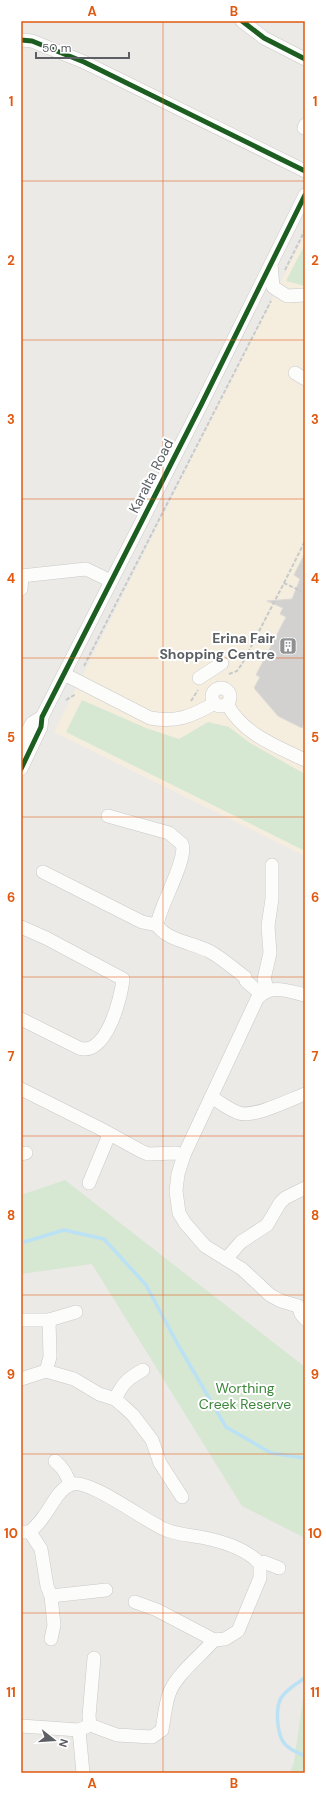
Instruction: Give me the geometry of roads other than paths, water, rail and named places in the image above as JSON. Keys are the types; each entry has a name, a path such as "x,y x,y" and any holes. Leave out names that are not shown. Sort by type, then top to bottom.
{"street":[{"path":"242,21 264,38 305,59"},
{"path":"21,40 32,41 84,62 305,171"},
{"name":"Karalta Road","path":"21,768 41,727 42,717 305,196"},
{"path":"271,264 274,287 287,296 305,295"},
{"path":"21,589 22,576 86,569 111,581"},
{"path":"201,683 224,669"},
{"path":"64,674 150,718 178,720 221,704 249,730 305,760"},
{"name":"Karalta Road","path":"21,744 32,723 42,717"},
{"path":"108,816 169,833 182,844 183,854 162,905 157,925 161,932 170,937 192,943 211,952 245,977 246,981 265,988 305,995"},
{"path":"272,864 272,899 268,926 270,953 265,988 253,1005 184,1155 178,1174 176,1191 179,1213 185,1223 205,1246 242,1269 270,1295 281,1301 302,1302 301,1314 305,1319"},
{"path":"43,872 142,922 157,925"},
{"path":"21,927 46,938 123,979 115,1013 102,1039 91,1049 85,1050 79,1048 21,1019"},
{"path":"21,1089 125,1144 148,1154 176,1153 184,1155"},
{"path":"211,1098 230,1109 246,1114 259,1111 305,1094"},
{"path":"88,1183 109,1135"},
{"path":"226,1259 241,1242 267,1225 280,1203 285,1198 305,1188"},
{"path":"21,1320 48,1320 76,1312"},
{"path":"46,1372 50,1357 48,1320"},
{"path":"115,1399 123,1384 130,1377 143,1370"},
{"path":"21,1379 46,1372 74,1379 99,1394 115,1399 133,1415 152,1440 160,1463 182,1498"},
{"path":"55,1461 62,1467 68,1476 70,1485"},
{"path":"51,1639 54,1625 51,1596 47,1586 41,1548 26,1532 43,1518 59,1495 70,1485 76,1484 95,1490 133,1510 163,1529 206,1538 233,1547 246,1553 260,1564"},
{"path":"260,1564 264,1562 279,1568"},
{"path":"135,1602 157,1610 214,1640 225,1639 238,1631 260,1578 260,1564"},
{"path":"51,1596 106,1590"},
{"path":"21,1726 84,1728 117,1735 152,1737 158,1735 162,1730 170,1693 175,1682 201,1652 214,1640"},
{"path":"82,1773 84,1728 89,1716 94,1658"}],"waterway":[{"path":"21,1243 64,1230 104,1239 146,1285 177,1343 226,1427 271,1453 305,1458"},
{"path":"305,1678 283,1695 279,1702 277,1714 278,1727 284,1743 291,1749 305,1756"}],"place":[{"name":"Erina Fair Shopping Centre","path":"288,646"}],"park label":[{"name":"Worthing Creek Reserve","path":"245,1396"}]}
